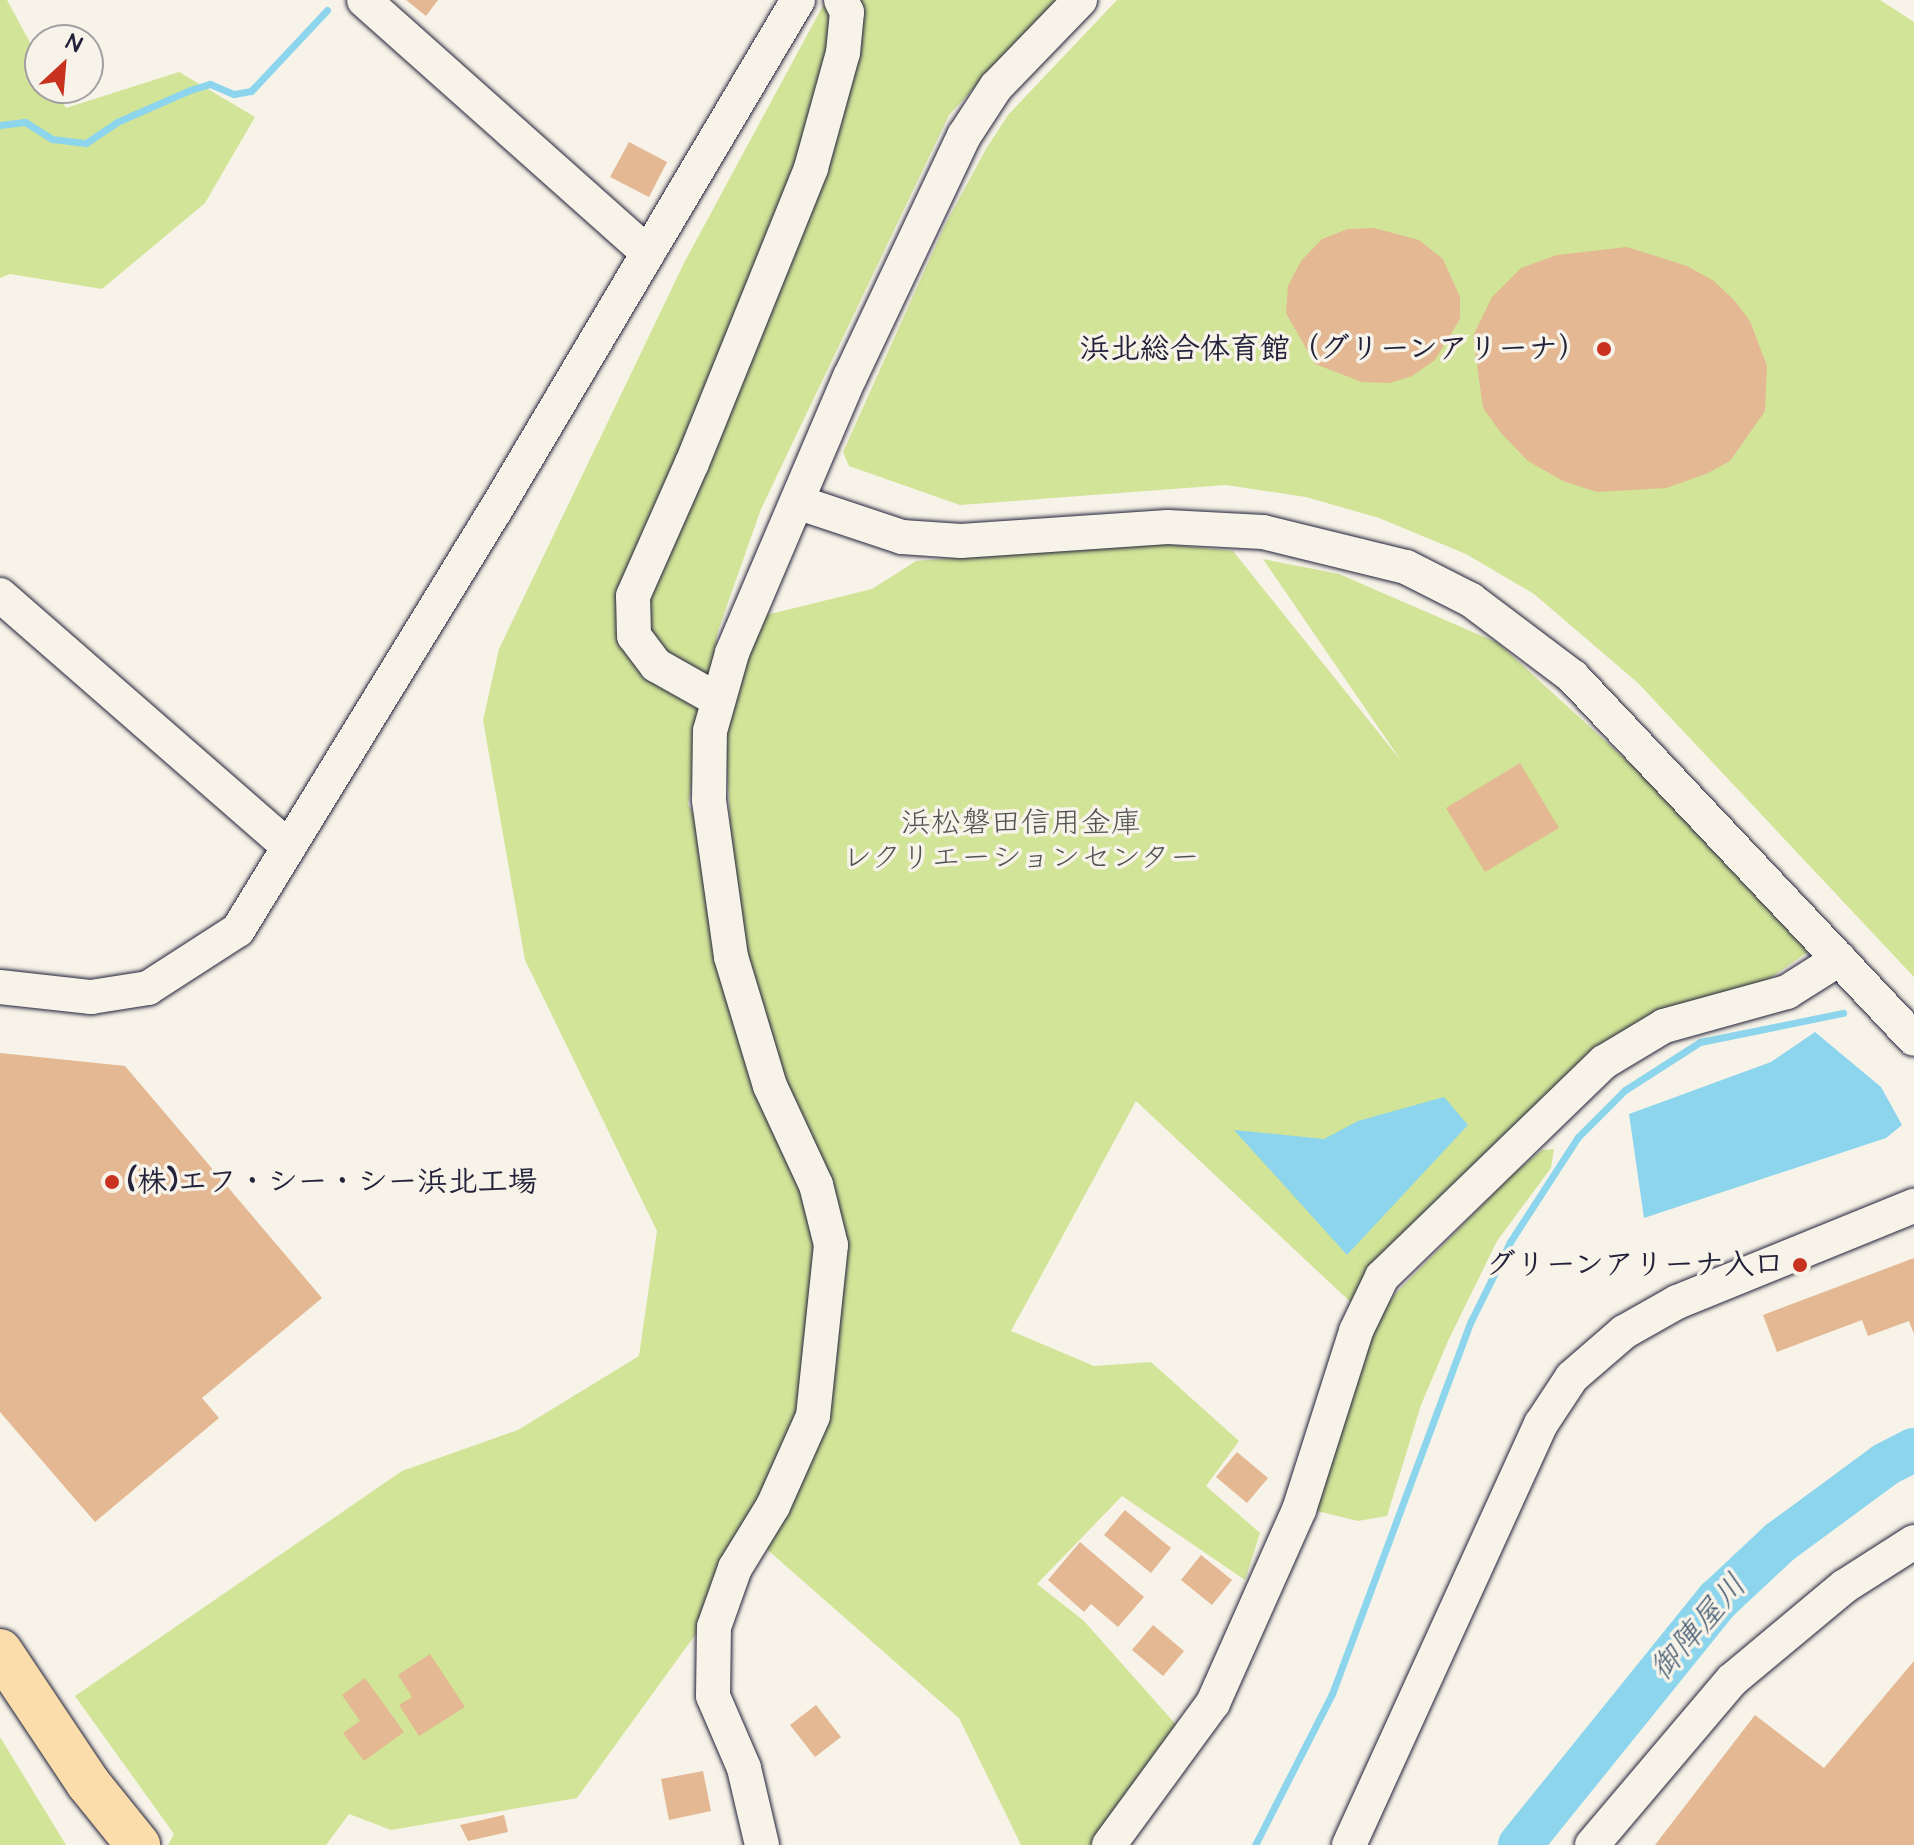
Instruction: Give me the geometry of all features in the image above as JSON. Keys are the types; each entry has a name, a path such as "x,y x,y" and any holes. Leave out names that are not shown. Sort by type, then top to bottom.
{"main road":[{"path":"0,1651 88,1783 138,1845"},
{"path":"0,1703 99,1845"}],"street":[{"path":"364,0 648,253"},
{"path":"0,987 91,997 148,988 238,930 798,0"},
{"path":"718,700 656,665 634,636 633,596 811,168 843,53 847,12 841,0"},
{"path":"762,1845 744,1768 713,1696 714,1627 735,1568 773,1506 813,1416 831,1245 816,1185 770,1086 731,957 709,800 710,731 732,653 797,502 964,136 996,87 1080,0"},
{"path":"797,502 902,537 961,541 1168,527 1263,532 1406,567 1471,600 1573,677 1914,1039"},
{"path":"0,595 289,847"},
{"path":"1109,1845 1213,1703 1299,1510 1356,1331 1382,1277 1604,1062 1664,1026 1787,992 1839,959"},
{"path":"1349,1845 1541,1424 1572,1377 1624,1332 1677,1302 1914,1206"},
{"path":"1592,1845 1732,1680 1845,1586 1914,1542"}],"green space":[{"path":"0,0 7,0 24,31 24,104 64,104 66,108 79,104 104,104 104,96 179,72 255,117 205,203 102,289 10,274 0,278"},
{"name":"浜松磐田信用金庫 レクリエーションセンター","path":"826,0 1056,0 949,115 761,509 718,631 688,805 733,870 725,732 737,665 762,616 872,589 916,561 1157,543 1233,551 1402,762 1263,559 1339,574 1498,643 1658,789 1808,952 1754,989 1667,1007 1599,1052 1359,1310 1136,1101 1011,1331 1094,1366 1151,1362 1239,1441 1206,1486 1260,1533 1245,1580 1122,1496 1037,1584 1084,1621 1179,1728 1092,1845 1021,1845 959,1718 761,1544 577,1798 391,1830 349,1814 326,1845 168,1845 174,1834 75,1696 402,1471 518,1430 639,1356 657,1231 525,960 483,720 499,649 684,263"},
{"path":"1117,0 1880,0 1914,22 1914,977 1638,683 1534,594 1466,554 1379,518 1306,497 1226,485 960,505 849,466 843,452 945,225 986,149 1008,115"},
{"path":"1554,1149 1551,1168 1497,1241 1448,1341 1421,1405 1387,1516 1358,1521 1313,1510 1369,1338 1394,1295 1512,1175 1542,1150"},
{"path":"0,1737 66,1845 0,1845"}],"water":[{"path":"1815,1032 1881,1087 1902,1125 1886,1138 1644,1218 1629,1114 1771,1062"},
{"path":"1444,1097 1468,1125 1347,1255 1234,1130 1324,1139 1358,1121"}],"building":[{"path":"406,0 438,0 426,16"},
{"path":"629,142 667,162 649,197 610,177"},
{"path":"1374,228 1419,240 1443,259 1460,297 1460,319 1435,360 1412,376 1390,383 1362,382 1315,364 1286,313 1288,286 1301,261 1322,239 1348,229"},
{"path":"1627,247 1687,266 1714,281 1735,301 1750,321 1767,366 1765,411 1730,461 1706,474 1666,488 1597,492 1563,481 1528,461 1501,433 1483,408 1473,336 1492,297 1521,268 1557,255"},
{"path":"1520,763 1559,828 1485,872 1446,808"},
{"name":"(株)エフ・シー・シー浜北工場","path":"0,1053 125,1066 322,1298 202,1398 219,1418 95,1522 0,1412"},
{"path":"1914,1258 1914,1334 1909,1321 1868,1336 1862,1320 1777,1352 1763,1315"},
{"path":"1237,1452 1268,1478 1247,1503 1216,1477"},
{"path":"1125,1510 1171,1548 1151,1573 1104,1535"},
{"path":"1080,1542 1144,1597 1118,1627 1091,1604 1084,1612 1048,1580"},
{"path":"1201,1555 1232,1580 1212,1605 1181,1580"},
{"path":"1153,1625 1184,1651 1163,1676 1132,1650"},
{"path":"430,1654 465,1707 419,1736 399,1705 412,1697 398,1675"},
{"path":"1914,1661 1914,1845 1655,1845 1755,1715 1824,1768"},
{"path":"365,1678 404,1732 364,1761 343,1733 360,1721 342,1695"},
{"path":"816,1705 841,1737 815,1757 790,1725"},
{"path":"703,1771 711,1811 669,1820 661,1779"},
{"path":"504,1815 508,1832 468,1841 460,1825"}],"waterway":[{"path":"0,125 25,122 52,139 86,143 117,122 190,90 210,84 234,94 251,91 327,10"},
{"path":"1255,1845 1332,1694 1471,1321 1510,1242 1578,1137 1625,1090 1700,1042 1843,1013"},
{"name":"御陣屋川","path":"1520,1845 1718,1600 1780,1542 1886,1464 1914,1450"}],"place":[{"name":"浜北総合体育館（グリーンアリーナ）","path":"1604,349"},
{"name":"(株)エフ・シー・シー浜北工場","path":"112,1182"},
{"name":"グリーンアリーナ入口","path":"1800,1265"}]}
